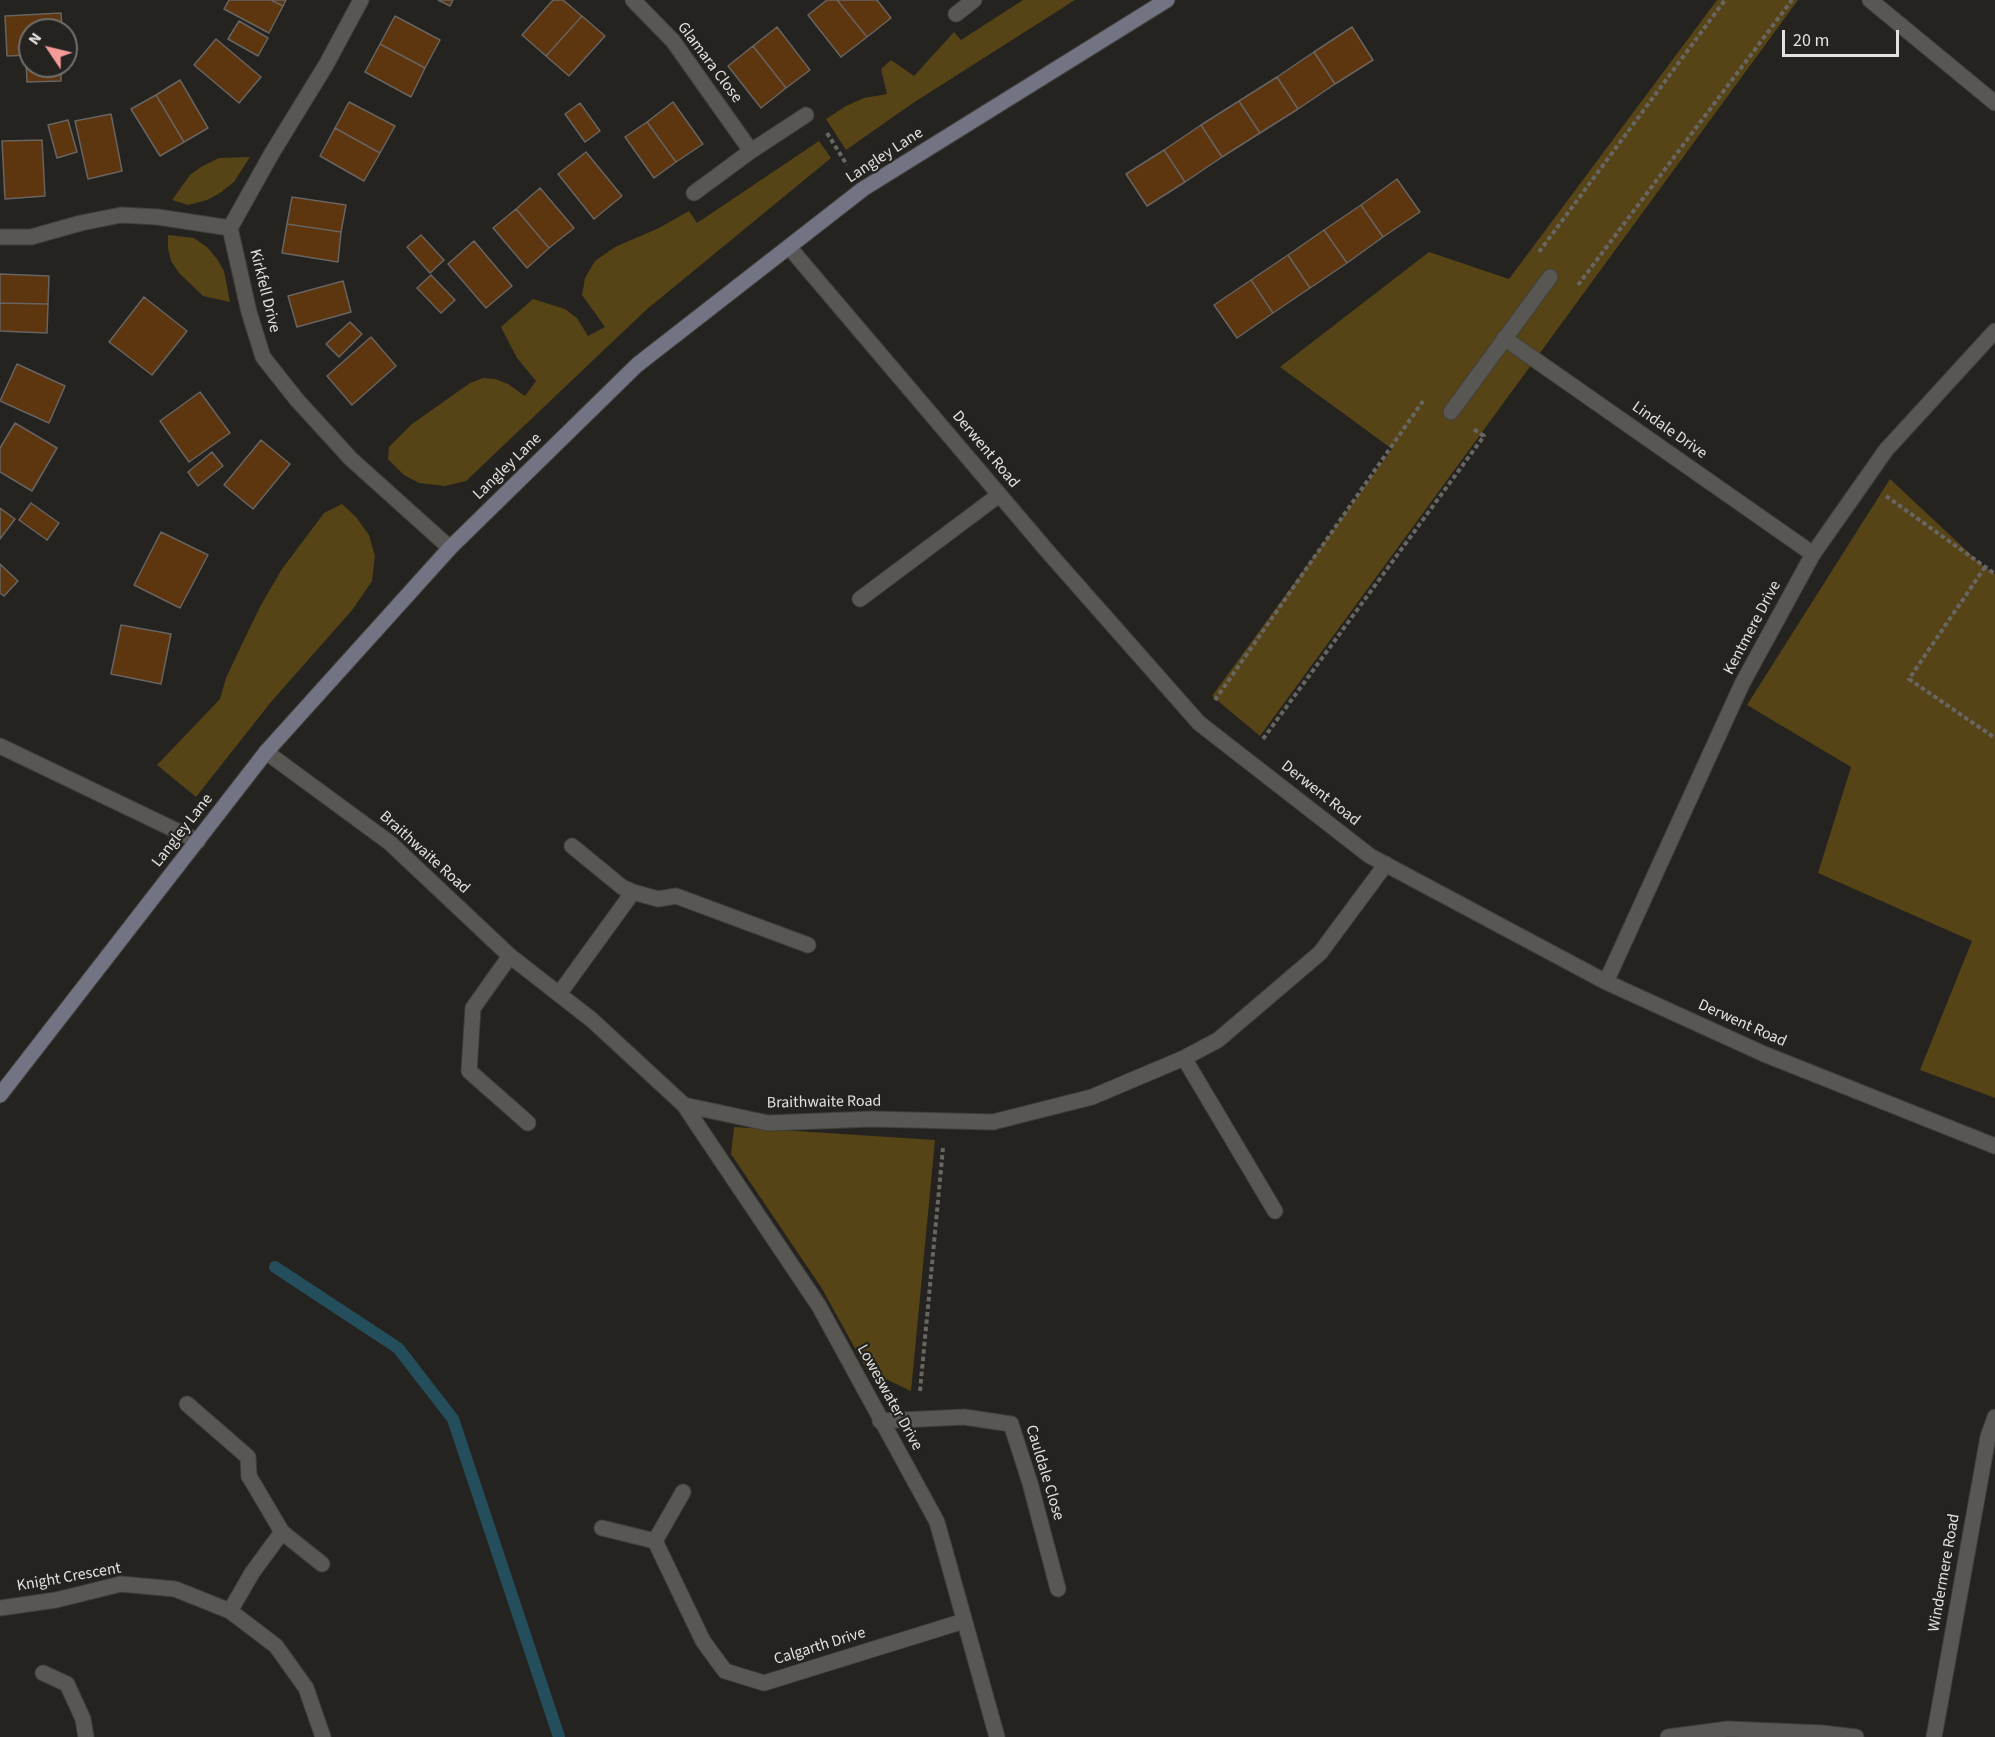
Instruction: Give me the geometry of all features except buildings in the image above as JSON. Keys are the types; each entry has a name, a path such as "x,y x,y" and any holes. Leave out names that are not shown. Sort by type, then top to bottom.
{"street":[{"path":"0,237 31,237 120,215 158,217 231,228 272,153 327,65 361,0"},
{"name":"Glamara Close","path":"633,0 673,41 751,151"},
{"path":"956,14 974,0"},
{"name":"Langley Lane","path":"0,1095 266,752 450,548 638,365 863,189 1167,0"},
{"path":"1870,0 1995,104"},
{"path":"694,193 751,151 806,115"},
{"name":"Kirkfell Drive","path":"231,228 249,312 263,357 297,400 351,459 450,548"},
{"name":"Derwent Road","path":"789,248 999,495 1199,723 1370,856 1606,982 1764,1054 1995,1146"},
{"path":"1450,412 1550,277"},
{"name":"Kentmere Drive","path":"1606,982 1742,684 1813,554 1886,450 1995,331"},
{"name":"Lindale Drive","path":"1504,338 1813,554"},
{"path":"860,599 999,495"},
{"path":"0,746 198,841"},
{"name":"Braithwaite Road","path":"266,752 390,843 510,956 592,1020 684,1105 768,1123 873,1119 993,1122 1092,1097 1184,1058 1218,1040 1320,953 1386,864"},
{"path":"572,846 622,887 633,892 658,899 676,896 808,945"},
{"path":"559,994 633,892"},
{"path":"510,956 473,1008 469,1071 528,1123"},
{"path":"1184,1058 1275,1211"},
{"name":"Loweswater Drive","path":"684,1105 819,1306 937,1522 997,1737"},
{"path":"187,1404 248,1457 249,1476 282,1532 322,1564"},
{"name":"Cauldale Close","path":"880,1421 964,1417 1011,1424 1030,1483 1058,1589"},
{"name":"Windermere Road","path":"1934,1737 1988,1437 1995,1417"},
{"path":"602,1528 656,1541 683,1492"},
{"path":"230,1611 252,1573 282,1532"},
{"name":"Calgarth Drive","path":"656,1541 703,1641 725,1671 764,1683 964,1621"},
{"name":"Knight Crescent","path":"0,1608 56,1600 121,1584 175,1589 230,1611 276,1646 306,1688 323,1737"},
{"path":"43,1673 67,1684 82,1719 86,1737"},
{"path":"1668,1737 1728,1729 1856,1737"}],"path":[{"path":"1725,0 1530,263 1574,291 1792,0"},
{"path":"826,130 863,189"},
{"path":"1199,723 1429,393"},
{"path":"1247,760 1484,436 1450,412"},
{"path":"1864,481 1995,574"},
{"path":"1985,567 1909,679 1995,738"},
{"path":"917,1419 946,1121"}],"shaded area":[{"path":"1023,0 1075,0 913,103 846,150 826,119 864,98 887,94 881,69 891,60 914,76 954,32 961,40"},
{"path":"1717,0 1798,0 1260,736 1212,696 1392,449 1280,367 1429,252 1509,279"},
{"path":"819,141 831,158 646,310 466,481 445,486 419,483 404,475 388,459 389,447 412,424 470,383 483,378 495,379 508,384 525,396 536,381 517,358 501,327 533,299 565,309 577,318 588,336 605,327 582,295 585,278 595,261 615,247 659,228 689,211 697,223"},
{"path":"250,157 234,182 220,193 207,200 188,205 172,200 190,175 201,167 219,158"},
{"path":"168,235 194,238 207,247 224,271 230,302 203,296 179,273 171,261"},
{"path":"1890,479 1981,564 1995,574 1995,1098 1920,1070 1972,941 1818,873 1851,767 1747,705"},
{"path":"342,504 356,517 369,535 375,556 372,581 353,609 271,702 196,797 157,765 220,699 226,678 241,646 282,569 324,513"},
{"path":"734,1127 935,1140 911,1391 867,1370 821,1287 731,1154"}],"waterway":[{"path":"275,1267 398,1348 453,1419 559,1737"}]}
